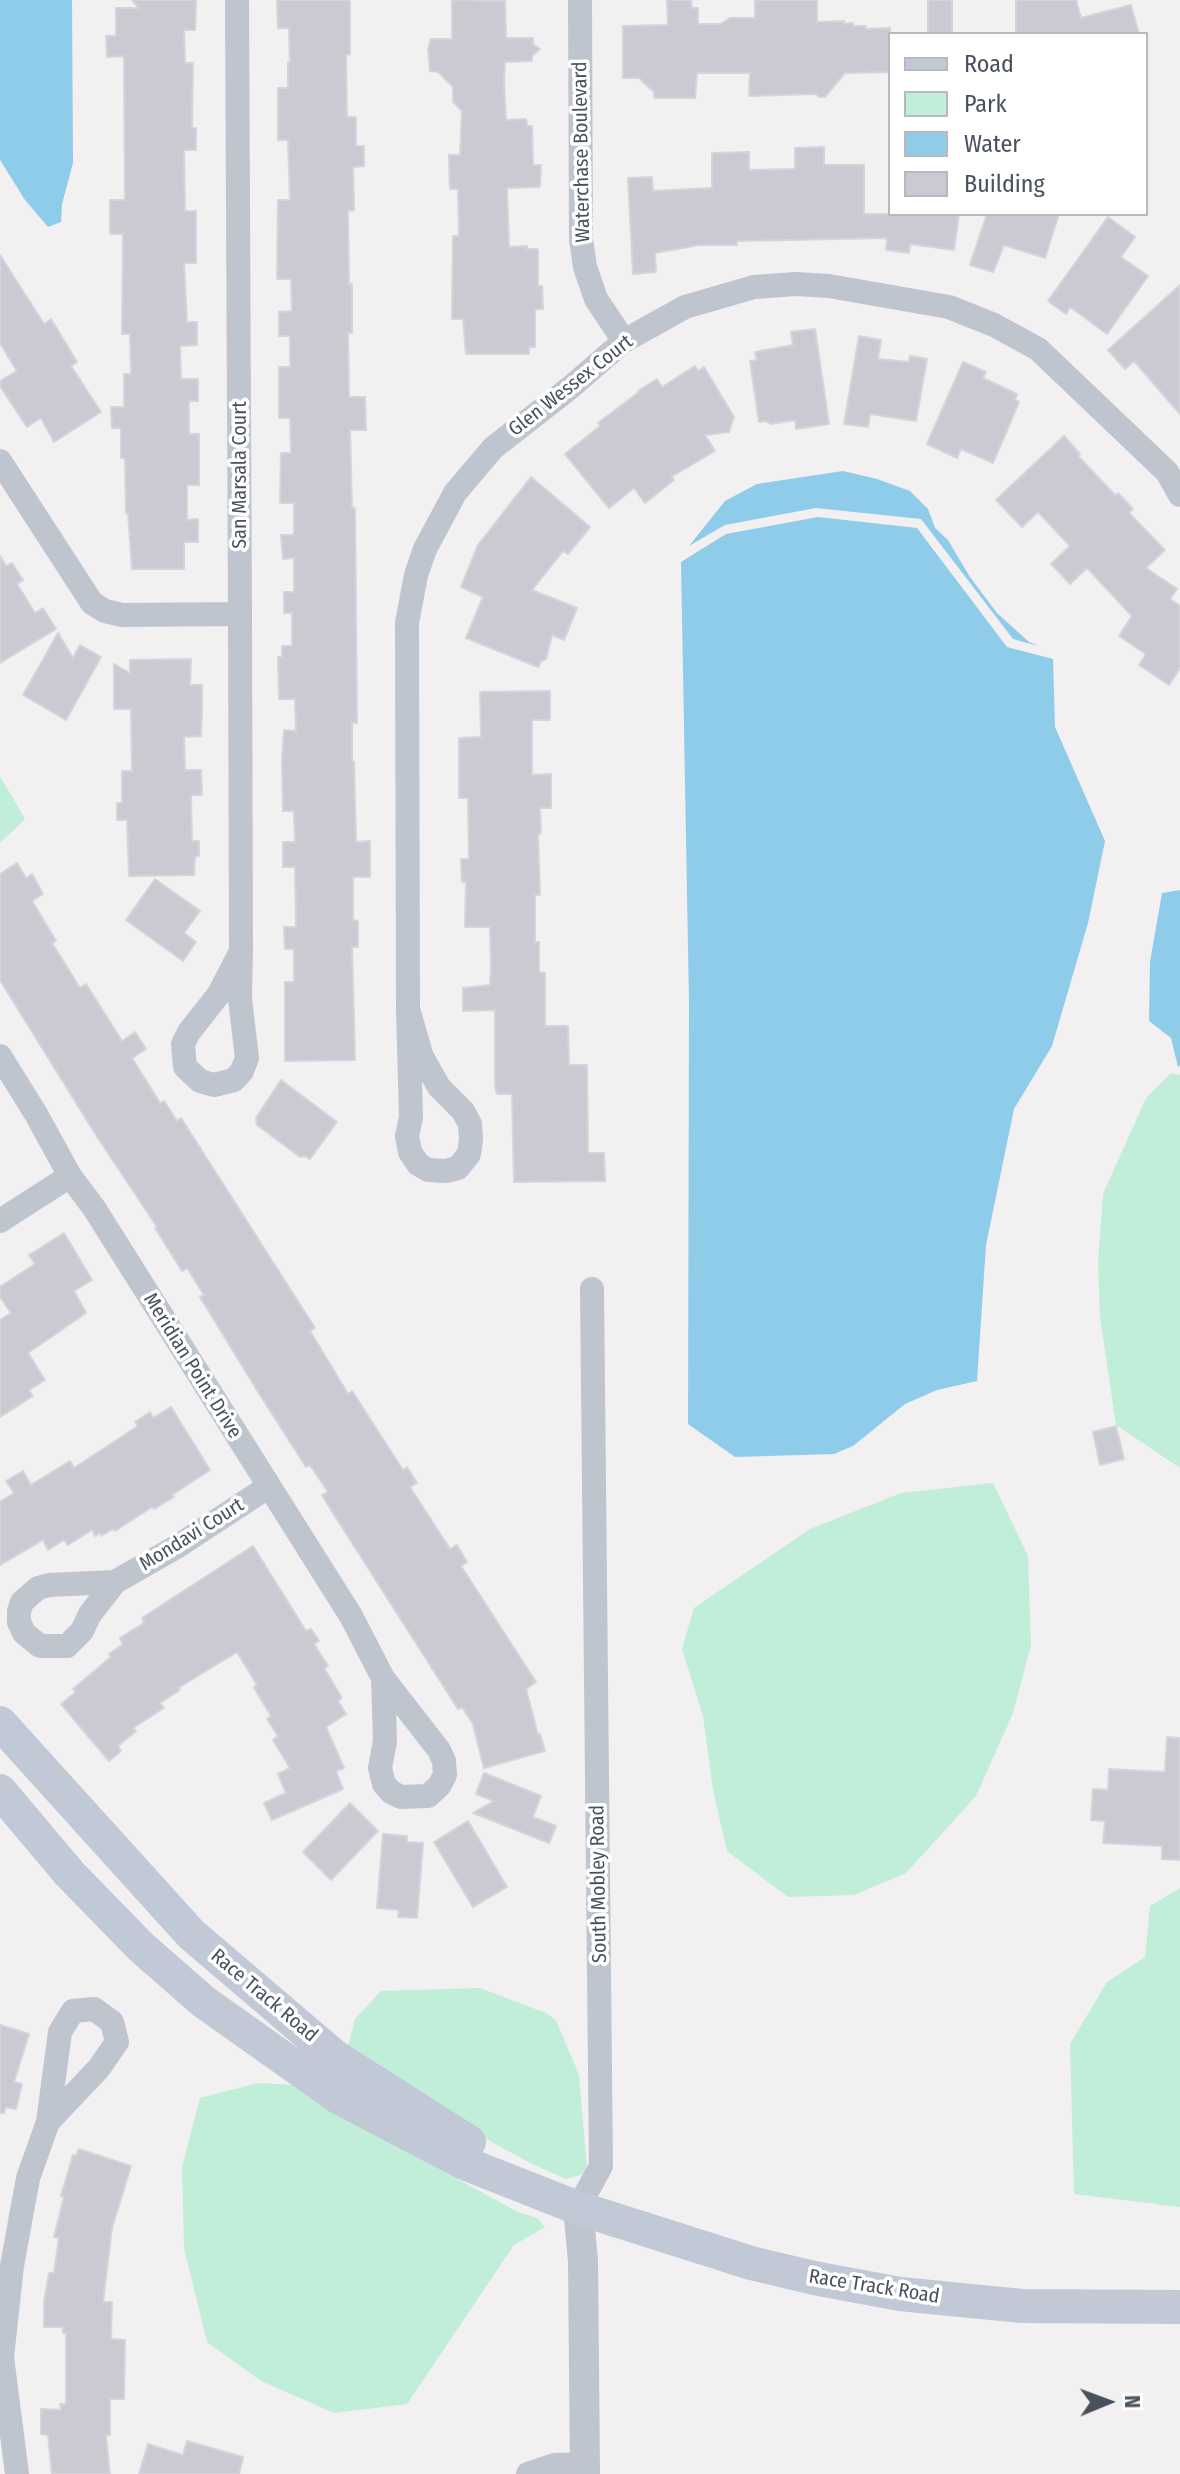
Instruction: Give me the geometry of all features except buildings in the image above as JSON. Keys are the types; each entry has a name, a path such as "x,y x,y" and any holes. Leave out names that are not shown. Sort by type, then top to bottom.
{"main road":[{"name":"Race Track Road","path":"0,1723 191,1934 334,2056 449,2131 578,2208"},
{"path":"0,1792 32,1759"},
{"name":"Race Track Road","path":"0,1792 69,1873 141,1947 204,2002 338,2097 464,2163 578,2208 751,2263 900,2294 1022,2306 1180,2307"}],"street":[{"name":"San Marsala Court","path":"237,0 240,614 241,951 240,999 247,1058 234,1080 214,1085 200,1081 185,1067 183,1044 219,994 241,951"},
{"name":"Waterchase Boulevard","path":"580,0 581,239 585,267 596,299 624,341"},
{"name":"Glen Wessex Court","path":"408,1009 422,1057 439,1087 463,1111 470,1124 469,1154 458,1168 428,1170 418,1164 410,1152 407,1136 411,1117 408,1009 407,623 416,575 425,549 455,493 493,448 624,341 685,307 754,287 796,284 829,286 949,307 994,325 1038,349 1173,475 1180,495"},
{"path":"0,461 92,603 105,611 122,615 240,614"},
{"name":"Meridian Point Drive","path":"0,1056 70,1176 94,1208 351,1616 383,1678"},
{"path":"0,1221 70,1176"},
{"name":"South Mobley Road","path":"578,2208 601,2166 592,1289"},
{"name":"Mondavi Court","path":"115,1582 178,1546 268,1487"},
{"path":"17,2474 2,2357 12,2266 28,2178 48,2122"},
{"path":"528,2474 555,2465 585,2469 583,2261 578,2208"}],"green space":[{"path":"0,776 25,819 0,843"},
{"path":"1171,1073 1180,1075 1180,1468 1116,1425 1100,1317 1098,1262 1103,1194 1146,1098"},
{"path":"993,1483 1028,1556 1031,1645 1013,1713 976,1796 906,1873 854,1895 788,1897 727,1851 713,1790 703,1716 682,1649 694,1608 810,1529 901,1493"},
{"path":"1180,1888 1180,2207 1074,2194 1070,2044 1107,1982 1145,1957 1150,1906"},
{"path":"480,1988 546,2013 556,2020 579,2075 587,2168 584,2174 566,2179 530,2163 481,2136 348,2046 355,2019 381,1991"},
{"path":"258,2083 296,2085 356,2124 518,2212 537,2218 545,2227 514,2245 407,2404 334,2413 261,2381 207,2342 184,2248 182,2167 200,2098"}],"water":[{"path":"0,0 72,0 73,163 62,204 61,222 48,227 25,200 0,160"},
{"path":"843,471 910,491 928,509 935,528 948,540 997,613 1029,642 1038,646 1013,639 921,519 816,508 725,525 689,546 725,501 757,484"},
{"path":"818,517 917,528 1007,647 1053,659 1055,727 1105,841 1088,923 1052,1046 1014,1109 986,1245 977,1381 937,1390 905,1404 853,1446 834,1454 735,1457 688,1424 689,1003 681,562 726,534"},
{"path":"1180,890 1178,1067 1171,1038 1149,1021 1150,962 1162,893"}]}
